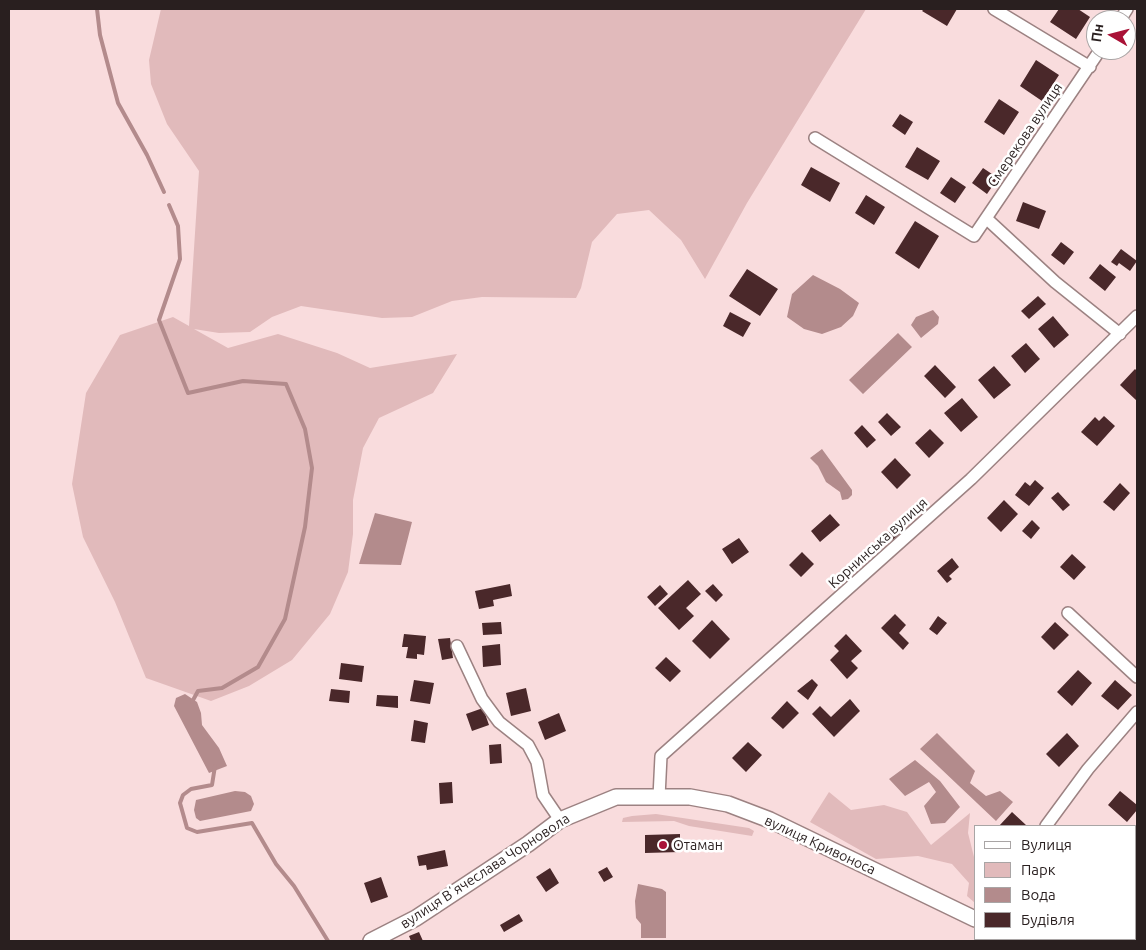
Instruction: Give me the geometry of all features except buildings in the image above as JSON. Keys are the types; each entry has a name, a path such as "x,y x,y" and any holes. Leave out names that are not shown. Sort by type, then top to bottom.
{"main road":[{"name":"вулиця Вʼячеслава Чорновола","path":"371,941 416,918 528,844 560,820 616,797 659,797"},
{"name":"вулиця Кривоноса","path":"659,797 690,797 728,804 770,820 974,919"}],"street":[{"path":"994,9 1090,67"},
{"name":"Смерекова вулиця","path":"815,138 974,236 1094,60"},
{"path":"987,219 1054,282 1120,334"},
{"name":"Корнинська вулиця","path":"659,797 661,756 971,479 1137,316"},
{"path":"1068,613 1137,677"},
{"path":"457,646 482,700 499,722 528,745 538,762 543,795 560,820"},
{"path":"1047,825 1088,769 1137,712"}],"green space":[{"path":"161,9 866,9 747,203 705,279 681,240 649,210 617,214 592,242 581,288 576,298 482,297 452,301 412,317 382,318 301,306 272,317 250,332 219,333 194,329 228,348 278,334 337,353 370,368 457,354 433,393 379,418 363,448 353,500 353,534 348,572 330,614 292,660 249,686 211,701 146,678 115,602 83,537 72,484 86,393 120,335 173,317 189,326 199,171 167,124 151,84 149,60"},
{"path":"829,792 851,810 884,805 907,812 931,845 970,813 968,833 974,857 974,902 967,896 969,883 952,864 918,856 876,859 810,822"},
{"path":"656,814 749,828 754,831 752,836 689,826 674,821 622,822 623,818"}],"water":[{"path":"813,275 840,289 859,303 853,316 841,327 822,334 804,329 787,317 792,294"},
{"path":"933,310 939,317 938,324 921,338 911,325 916,317"},
{"path":"898,333 912,347 863,394 849,380"},
{"path":"822,449 852,490 852,495 848,499 842,500 840,492 826,482 818,466 810,458"},
{"path":"375,513 412,522 401,565 359,564"},
{"path":"185,694 197,702 201,713 202,725 219,748 227,766 209,773 174,706 176,698"},
{"path":"937,733 975,771 970,783 986,796 1000,791 1013,802 996,821 920,749"},
{"path":"915,760 940,781 960,807 945,823 931,824 924,806 936,792 929,782 905,796 889,779"},
{"path":"235,791 245,792 251,796 254,804 251,811 200,821 196,818 194,810 196,800"},
{"path":"638,884 662,889 666,892 666,938 641,938 641,924 636,918 635,901"}],"waterway":[{"path":"97,9 100,35 118,103 147,155 164,192"},
{"path":"169,205 178,226 180,259 159,320 188,393 243,381 286,384 305,429 312,468 305,527 285,619 258,667 222,688 198,691 192,702"},
{"path":"215,766 212,785 191,789 183,795 180,803 187,828 197,832 252,823 276,864 294,886 328,941"}],"place":[{"name":"Отаман","path":"663,845"}]}
